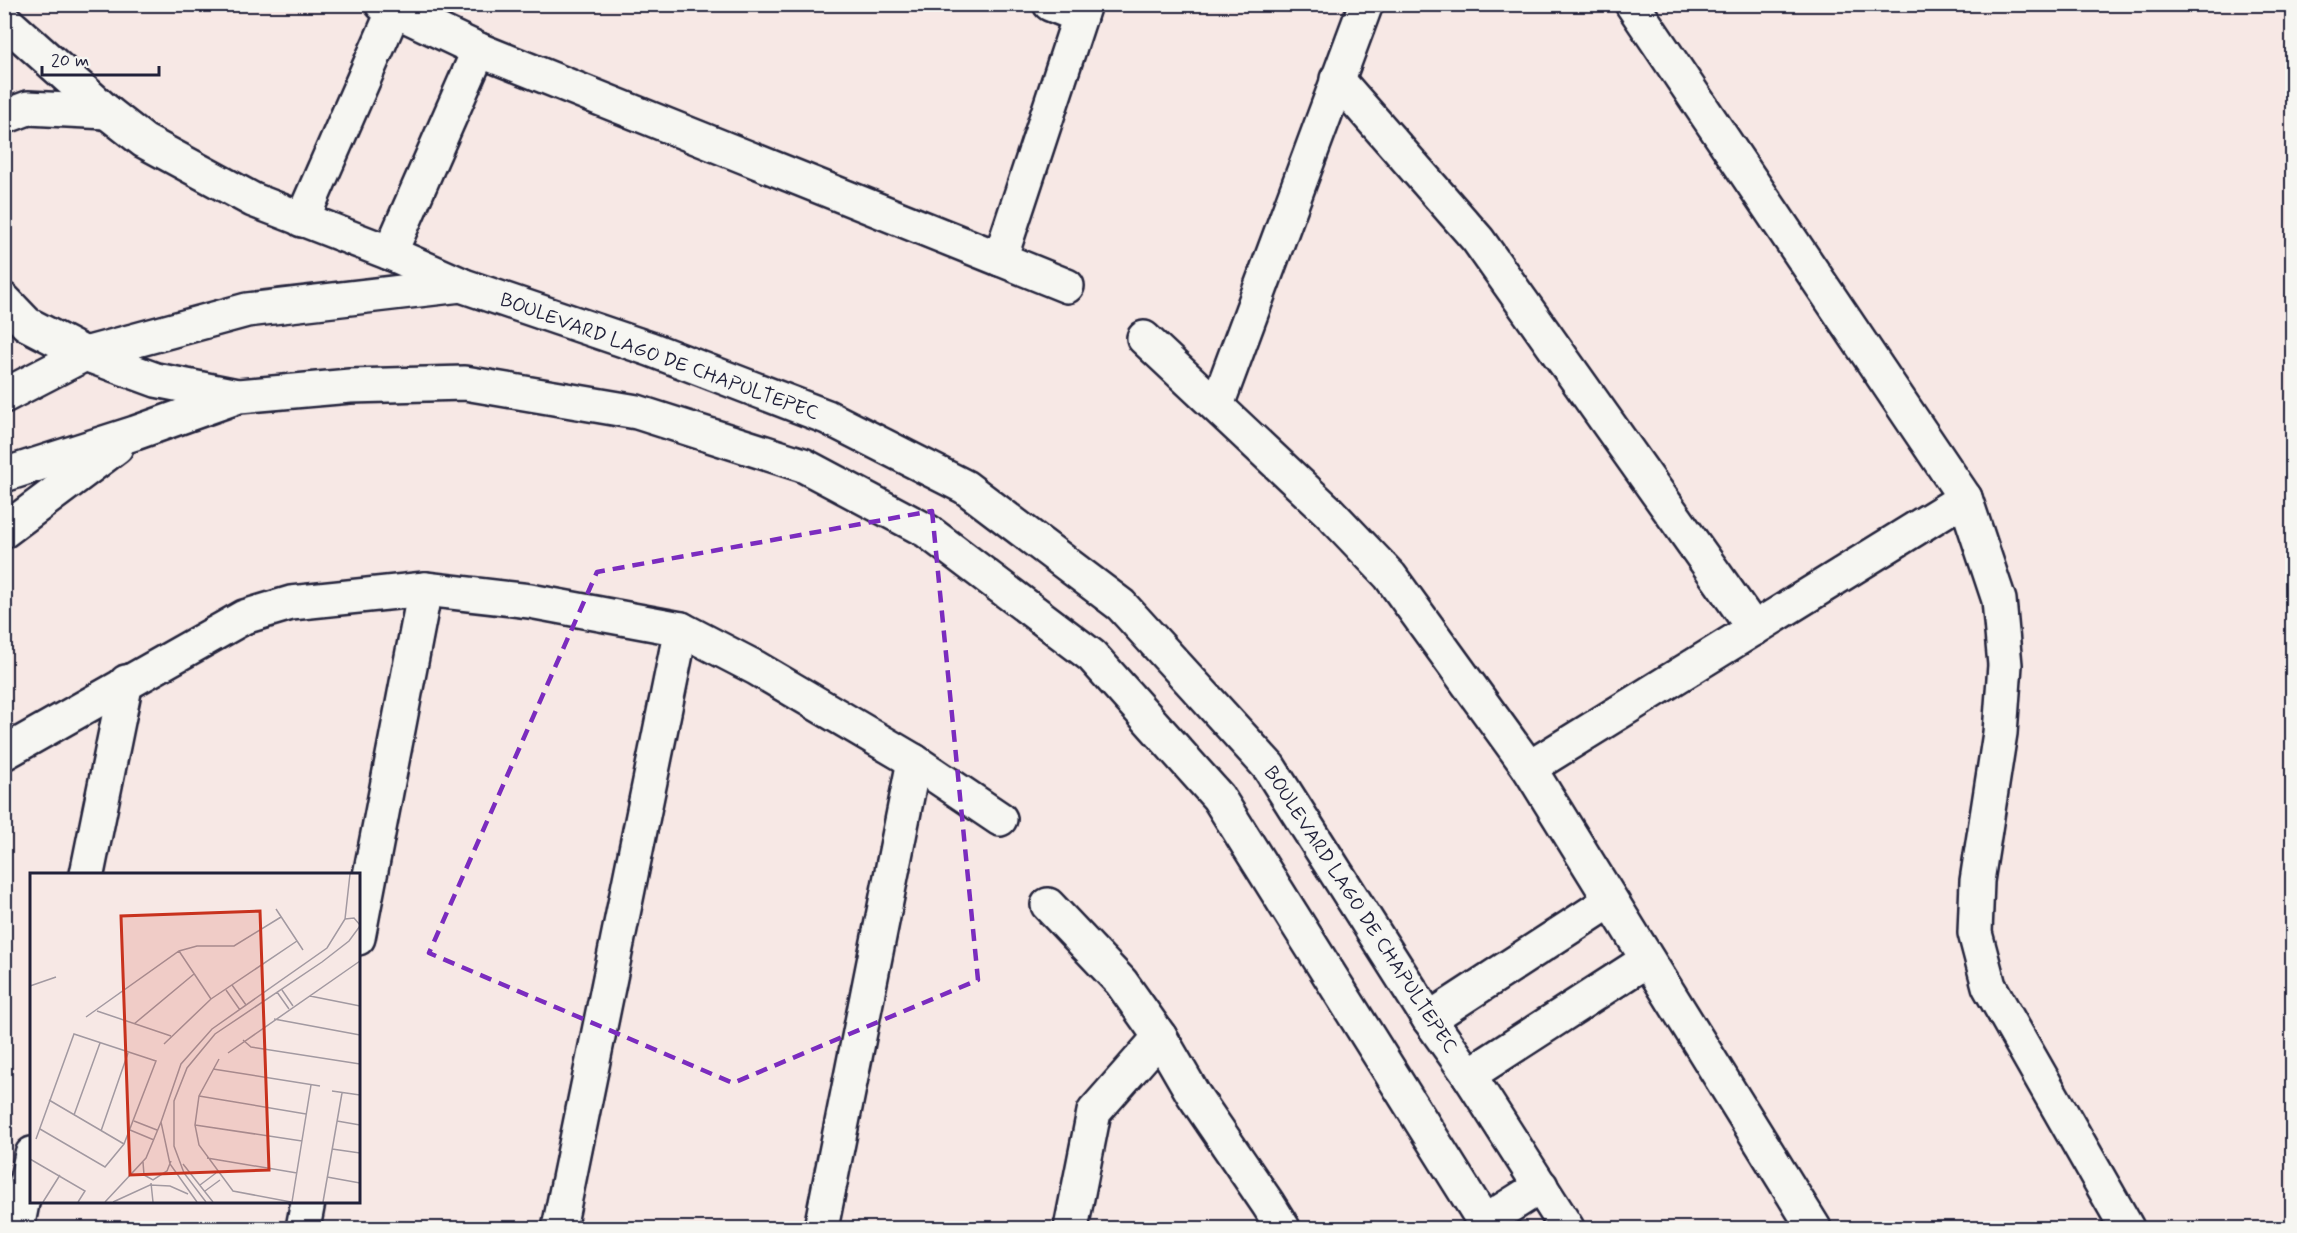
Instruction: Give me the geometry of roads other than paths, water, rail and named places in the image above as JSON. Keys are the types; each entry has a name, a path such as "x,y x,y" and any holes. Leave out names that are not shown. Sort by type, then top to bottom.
{"street":[{"path":"1000,259 1082,10 1050,4"},
{"path":"1217,405 1366,4"},
{"path":"1632,4 1965,498 1999,600 2005,664 2000,733 1977,881 1975,933 1989,986 2127,1228"},
{"path":"302,220 388,7 479,51 1067,286"},
{"path":"4,20 107,112 144,141 253,200 390,253 461,285"},
{"path":"390,253 479,51"},
{"path":"1337,79 1478,240 1754,629"},
{"path":"4,117 28,108 107,112"},
{"name":"BOULEVARD LAGO DE CHAPULTEPEC","path":"4,396 85,354 247,310 461,285 650,349 826,417 964,487 1121,605 1269,767 1429,1018 1567,1228"},
{"path":"4,300 27,324 85,354 156,380 239,396"},
{"path":"1144,338 1329,512 1390,576 1529,768 1814,1228"},
{"path":"4,475 135,433 239,396 350,386 465,383 637,412 803,465 927,531 1092,656 1218,797 1486,1225 1541,1186"},
{"path":"4,531 135,433"},
{"path":"1529,768 1965,498"},
{"path":"360,928 425,589"},
{"path":"4,753 244,617 291,603 425,589 530,601 681,629 756,668 914,761 1000,819"},
{"path":"559,1228 681,629"},
{"path":"87,873 126,682"},
{"path":"821,1228 914,761"},
{"path":"1429,1018 1610,901"},
{"path":"1048,905 1121,982 1160,1037 1193,1094 1283,1228"},
{"path":"1469,1076 1647,960"},
{"path":"1071,1228 1094,1112 1160,1037"},
{"path":"17,1228 30,1164"},
{"path":"303,1228 308,1203"}]}
